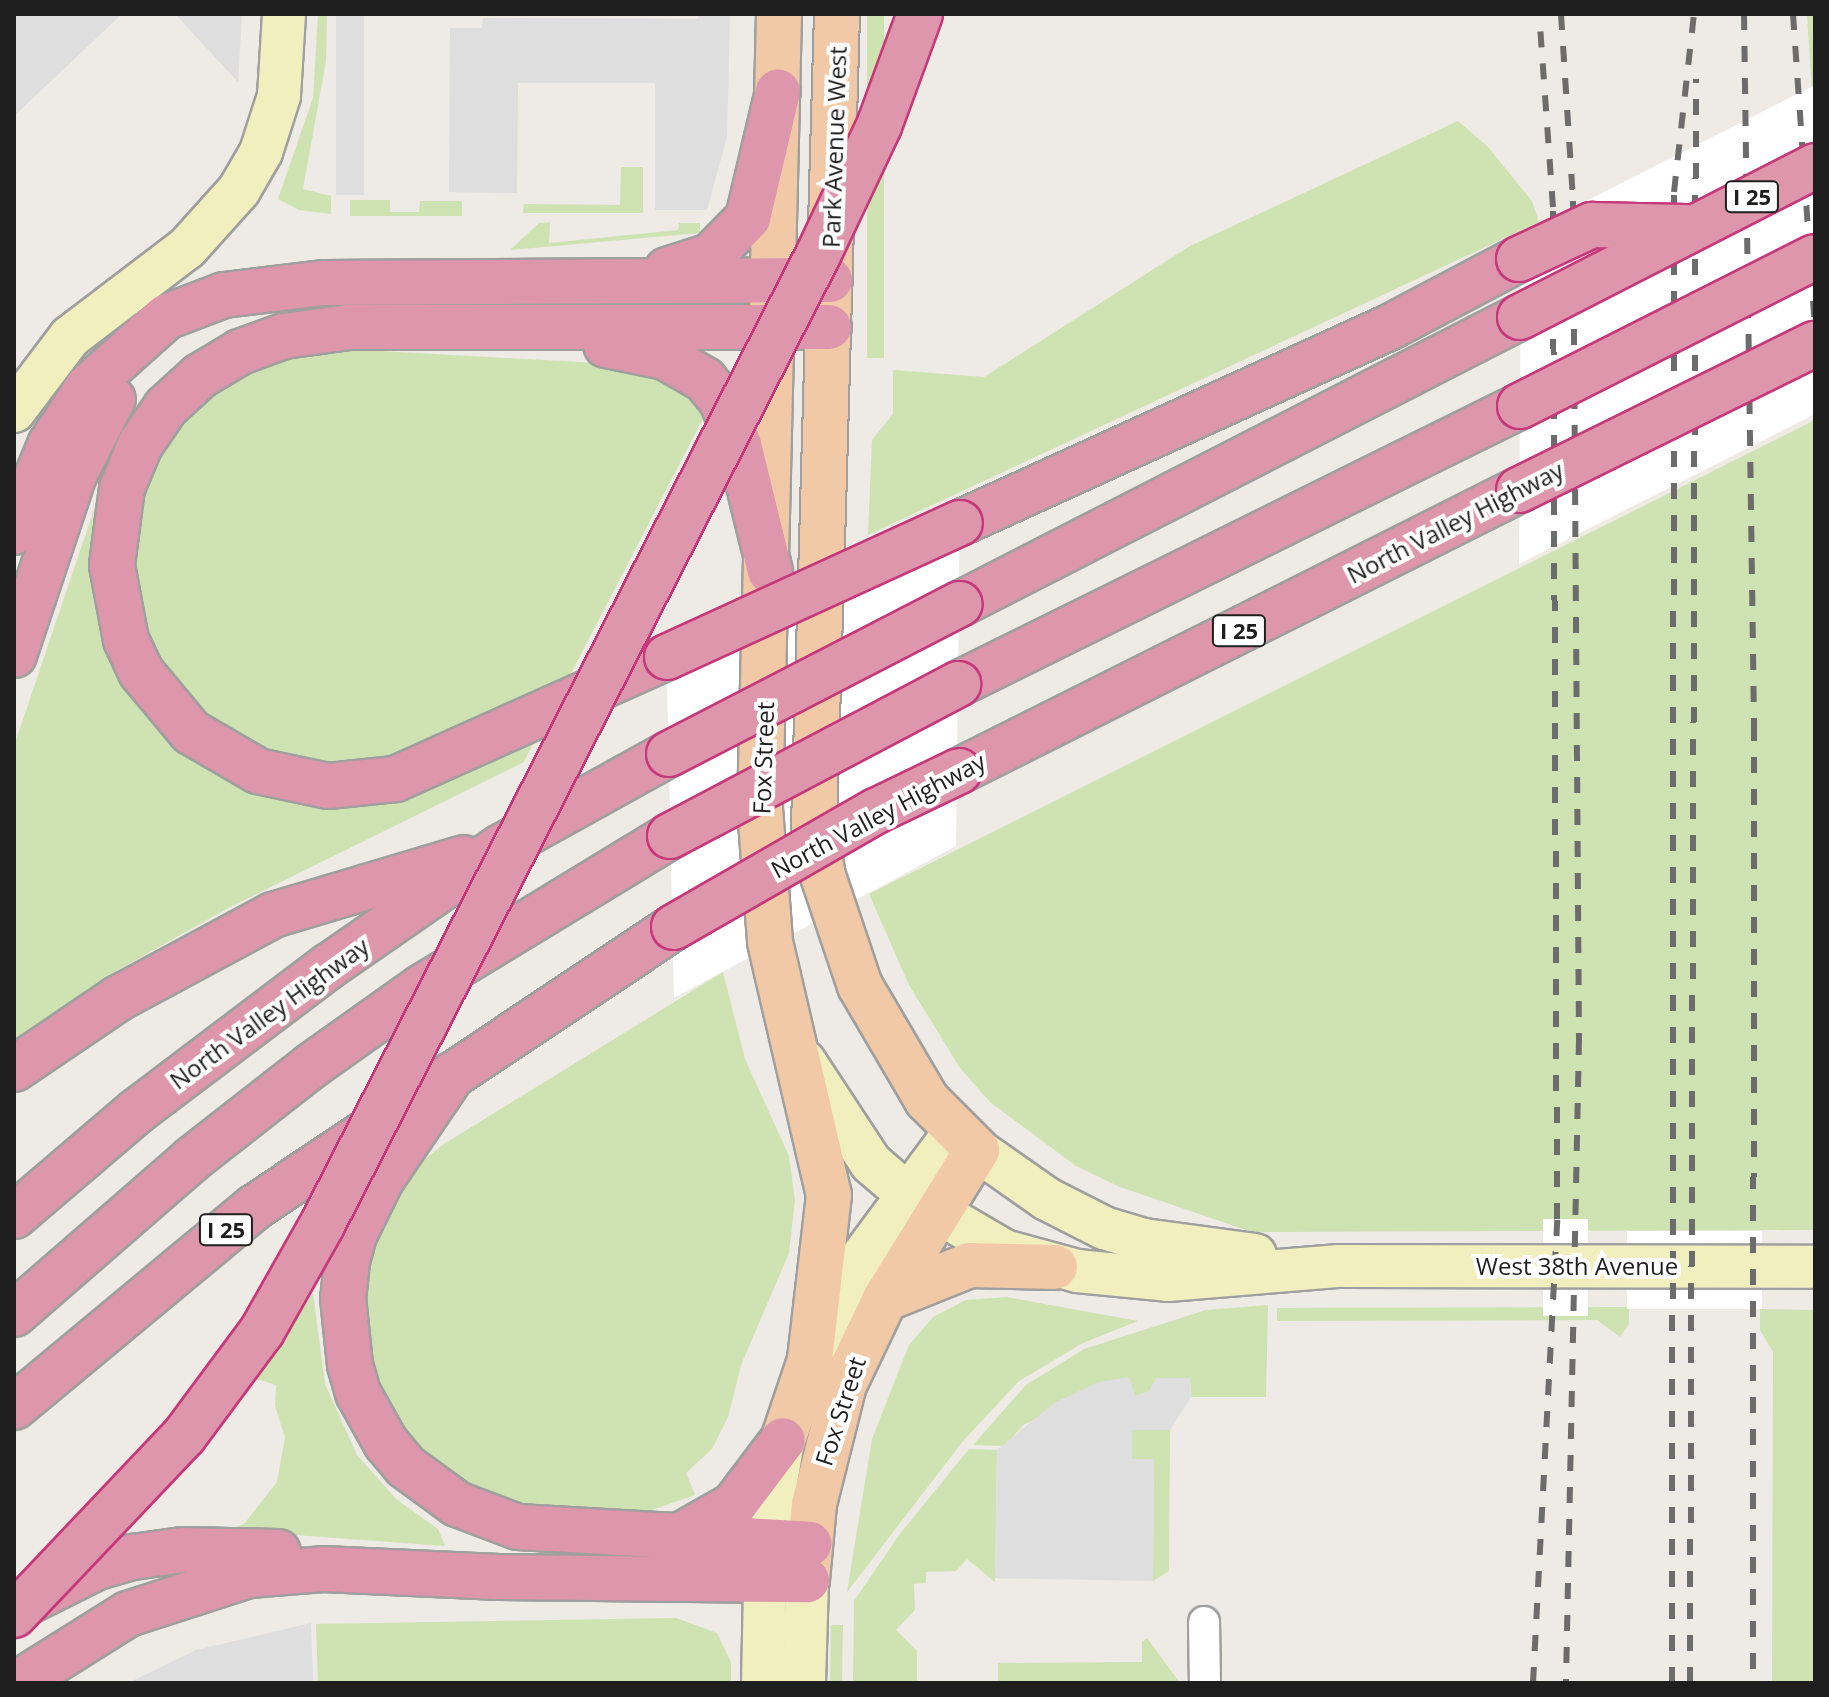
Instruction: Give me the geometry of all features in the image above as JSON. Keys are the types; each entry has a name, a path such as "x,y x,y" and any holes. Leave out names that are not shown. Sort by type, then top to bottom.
{"highway":[{"path":"14,1612 184,1436 262,1331 303,1259 824,243 879,126 920,14"},
{"path":"614,280 705,259 737,234 758,186 778,91"},
{"name":"North Valley Highway","path":"14,1216 251,1022 501,847 669,754 1520,317 1688,227 1815,166"},
{"path":"829,327 349,327 284,336 214,368 166,407 140,445 122,488 112,565 126,640 165,706 191,732 258,771 306,783 364,784 425,768 1392,326 1519,259 1592,225 1688,227"},
{"path":"14,1314 192,1159 311,1066 422,987 670,836 958,684 1815,257"},
{"path":"14,532 50,445 88,387 136,339 166,317 224,295 323,283 830,280"},
{"path":"14,655 89,437 132,376 185,332 224,311 274,293 323,283"},
{"path":"437,326 641,349 705,380 729,416 770,571"},
{"name":"North Valley Highway","path":"14,1407 255,1207 674,927 876,811 1815,344"},
{"path":"14,1069 119,998 273,915 501,847"},
{"path":"453,1074 381,1180 354,1235 343,1298 344,1334 364,1406 405,1466 457,1504 486,1517 555,1532 676,1538 765,1561"},
{"path":"676,1538 734,1505 783,1440"},
{"path":"14,1612 97,1567 183,1550 246,1549 499,1577"},
{"path":"18,1683 114,1621 217,1581 323,1569 499,1577 765,1561 808,1562"}],"main road":[{"path":"14,411 70,337 187,248 239,190 261,152 279,96 284,14"},
{"path":"776,280 779,14"},
{"name":"Park Avenue West","path":"830,280 837,14"},
{"name":"Fox Street","path":"776,280 770,571 760,808 770,942 782,995 809,1074 871,1163 922,1204"},
{"path":"830,280 814,826 823,876 860,986 902,1062 966,1141"},
{"path":"782,995 829,1195 810,1360"},
{"name":"Fox Street","path":"763,1683 765,1561 783,1440 810,1360 851,1272 922,1204 966,1141"},
{"name":"West 38th Avenue","path":"966,1141 1047,1199 1104,1228 1144,1240 1339,1266"},
{"name":"Fox Street","path":"804,1683 808,1562 831,1428 861,1345 885,1299 922,1204"},
{"name":"West 38th Avenue","path":"922,1204 1004,1251 1055,1267 1168,1280 1339,1266 1815,1267"},
{"path":"885,1299 970,1265 1055,1267"}],"street":[{"path":"1204,1622 1205,1683"}],"green space":[{"path":"318,14 327,14 326,61 303,189 331,196 331,214 299,210 278,199 313,98"},
{"path":"867,14 884,14 884,358 867,358"},
{"path":"1807,14 1815,14 1815,139 1811,76"},
{"path":"1458,121 1488,147 1532,201 1539,222 868,535 872,440 893,414 893,370 984,377 1190,246"},
{"path":"621,167 643,167 643,213 523,213 524,204 620,205"},
{"path":"350,200 390,200 390,212 419,212 420,201 462,201 462,216 350,216"},
{"path":"550,222 549,243 678,230 679,223 700,223 700,233 510,250 539,223"},
{"path":"344,349 650,366 709,407 565,685 400,757 354,765 298,763 255,749 221,730 186,700 159,661 133,584 133,545 148,481 161,450 187,413 225,383 283,359"},
{"path":"1815,420 1815,1230 1252,1232 1120,1187 1076,1166 990,1102 960,1068 909,985 869,894"},
{"path":"103,483 166,734 208,770 259,795 309,805 357,807 406,799 535,740 524,762 228,908 118,970 14,1041 14,746"},
{"path":"723,972 745,1059 789,1156 795,1200 789,1253 741,1365 728,1417 712,1449 686,1473 695,1495 649,1511 539,1510 488,1502 424,1461 371,1381 363,1278 375,1240 405,1175 444,1144"},
{"path":"313,1293 325,1384 357,1455 396,1499 438,1529 445,1546 228,1530 244,1524 277,1482 285,1438 275,1406 276,1385 257,1379"},
{"path":"1007,1297 1138,1321 1083,1343 1019,1381 963,1441 847,1592 872,1439 909,1345 933,1317 966,1300"},
{"path":"1268,1305 1266,1397 1191,1397 1190,1378 1135,1396 1129,1378 1023,1425 1005,1446 973,1445 1026,1385 1084,1349 1206,1310"},
{"path":"1629,1307 1629,1324 1620,1337 1597,1320 1277,1321 1277,1308"},
{"path":"1760,1309 1815,1310 1815,1683 1772,1683 1773,1352 1760,1330"},
{"path":"1132,1429 1170,1430 1169,1571 1153,1581 1154,1460 1132,1459"},
{"path":"969,1449 997,1450 995,1582 967,1559 956,1571 926,1572 926,1583 914,1584 915,1610 896,1630 917,1651 917,1683 853,1683 854,1601 899,1535"},
{"path":"676,1618 717,1633 731,1662 731,1683 318,1683 316,1624"},
{"path":"831,1625 843,1625 842,1683 830,1683"},
{"path":"1147,1638 1180,1683 998,1683 998,1663 1142,1662 1142,1642"}],"shaded area":[{"path":"14,14 122,14 14,116"},
{"path":"175,14 242,14 238,82"},
{"path":"336,14 364,14 364,195 336,195"},
{"path":"699,14 730,14 727,137 707,210 655,210 655,83 518,83 517,193 449,192 450,28 482,28 483,18 698,19"},
{"path":"1129,1377 1135,1396 1149,1391 1156,1378 1190,1378 1191,1397 1170,1430 1132,1430 1132,1459 1154,1459 1153,1581 995,1578 997,1450 1054,1403 1098,1382"},
{"path":"311,1623 313,1683 128,1683 196,1650"}],"pier":[{"path":"1815,85 1815,414 1519,564 1521,234"},
{"path":"960,496 956,846 674,998 666,639"},
{"path":"1543,1219 1588,1219 1588,1316 1543,1316"},
{"path":"1627,1231 1762,1231 1762,1309 1627,1309"}],"railway":[{"path":"1533,1683 1557,1219 1553,207 1539,14"},
{"path":"1561,14 1573,201 1579,1039 1566,1683"},
{"path":"1672,1683 1674,192 1694,14"},
{"path":"1744,14 1754,725 1753,1683"},
{"path":"1793,14 1815,328"},
{"path":"1690,1683 1696,79"}]}
